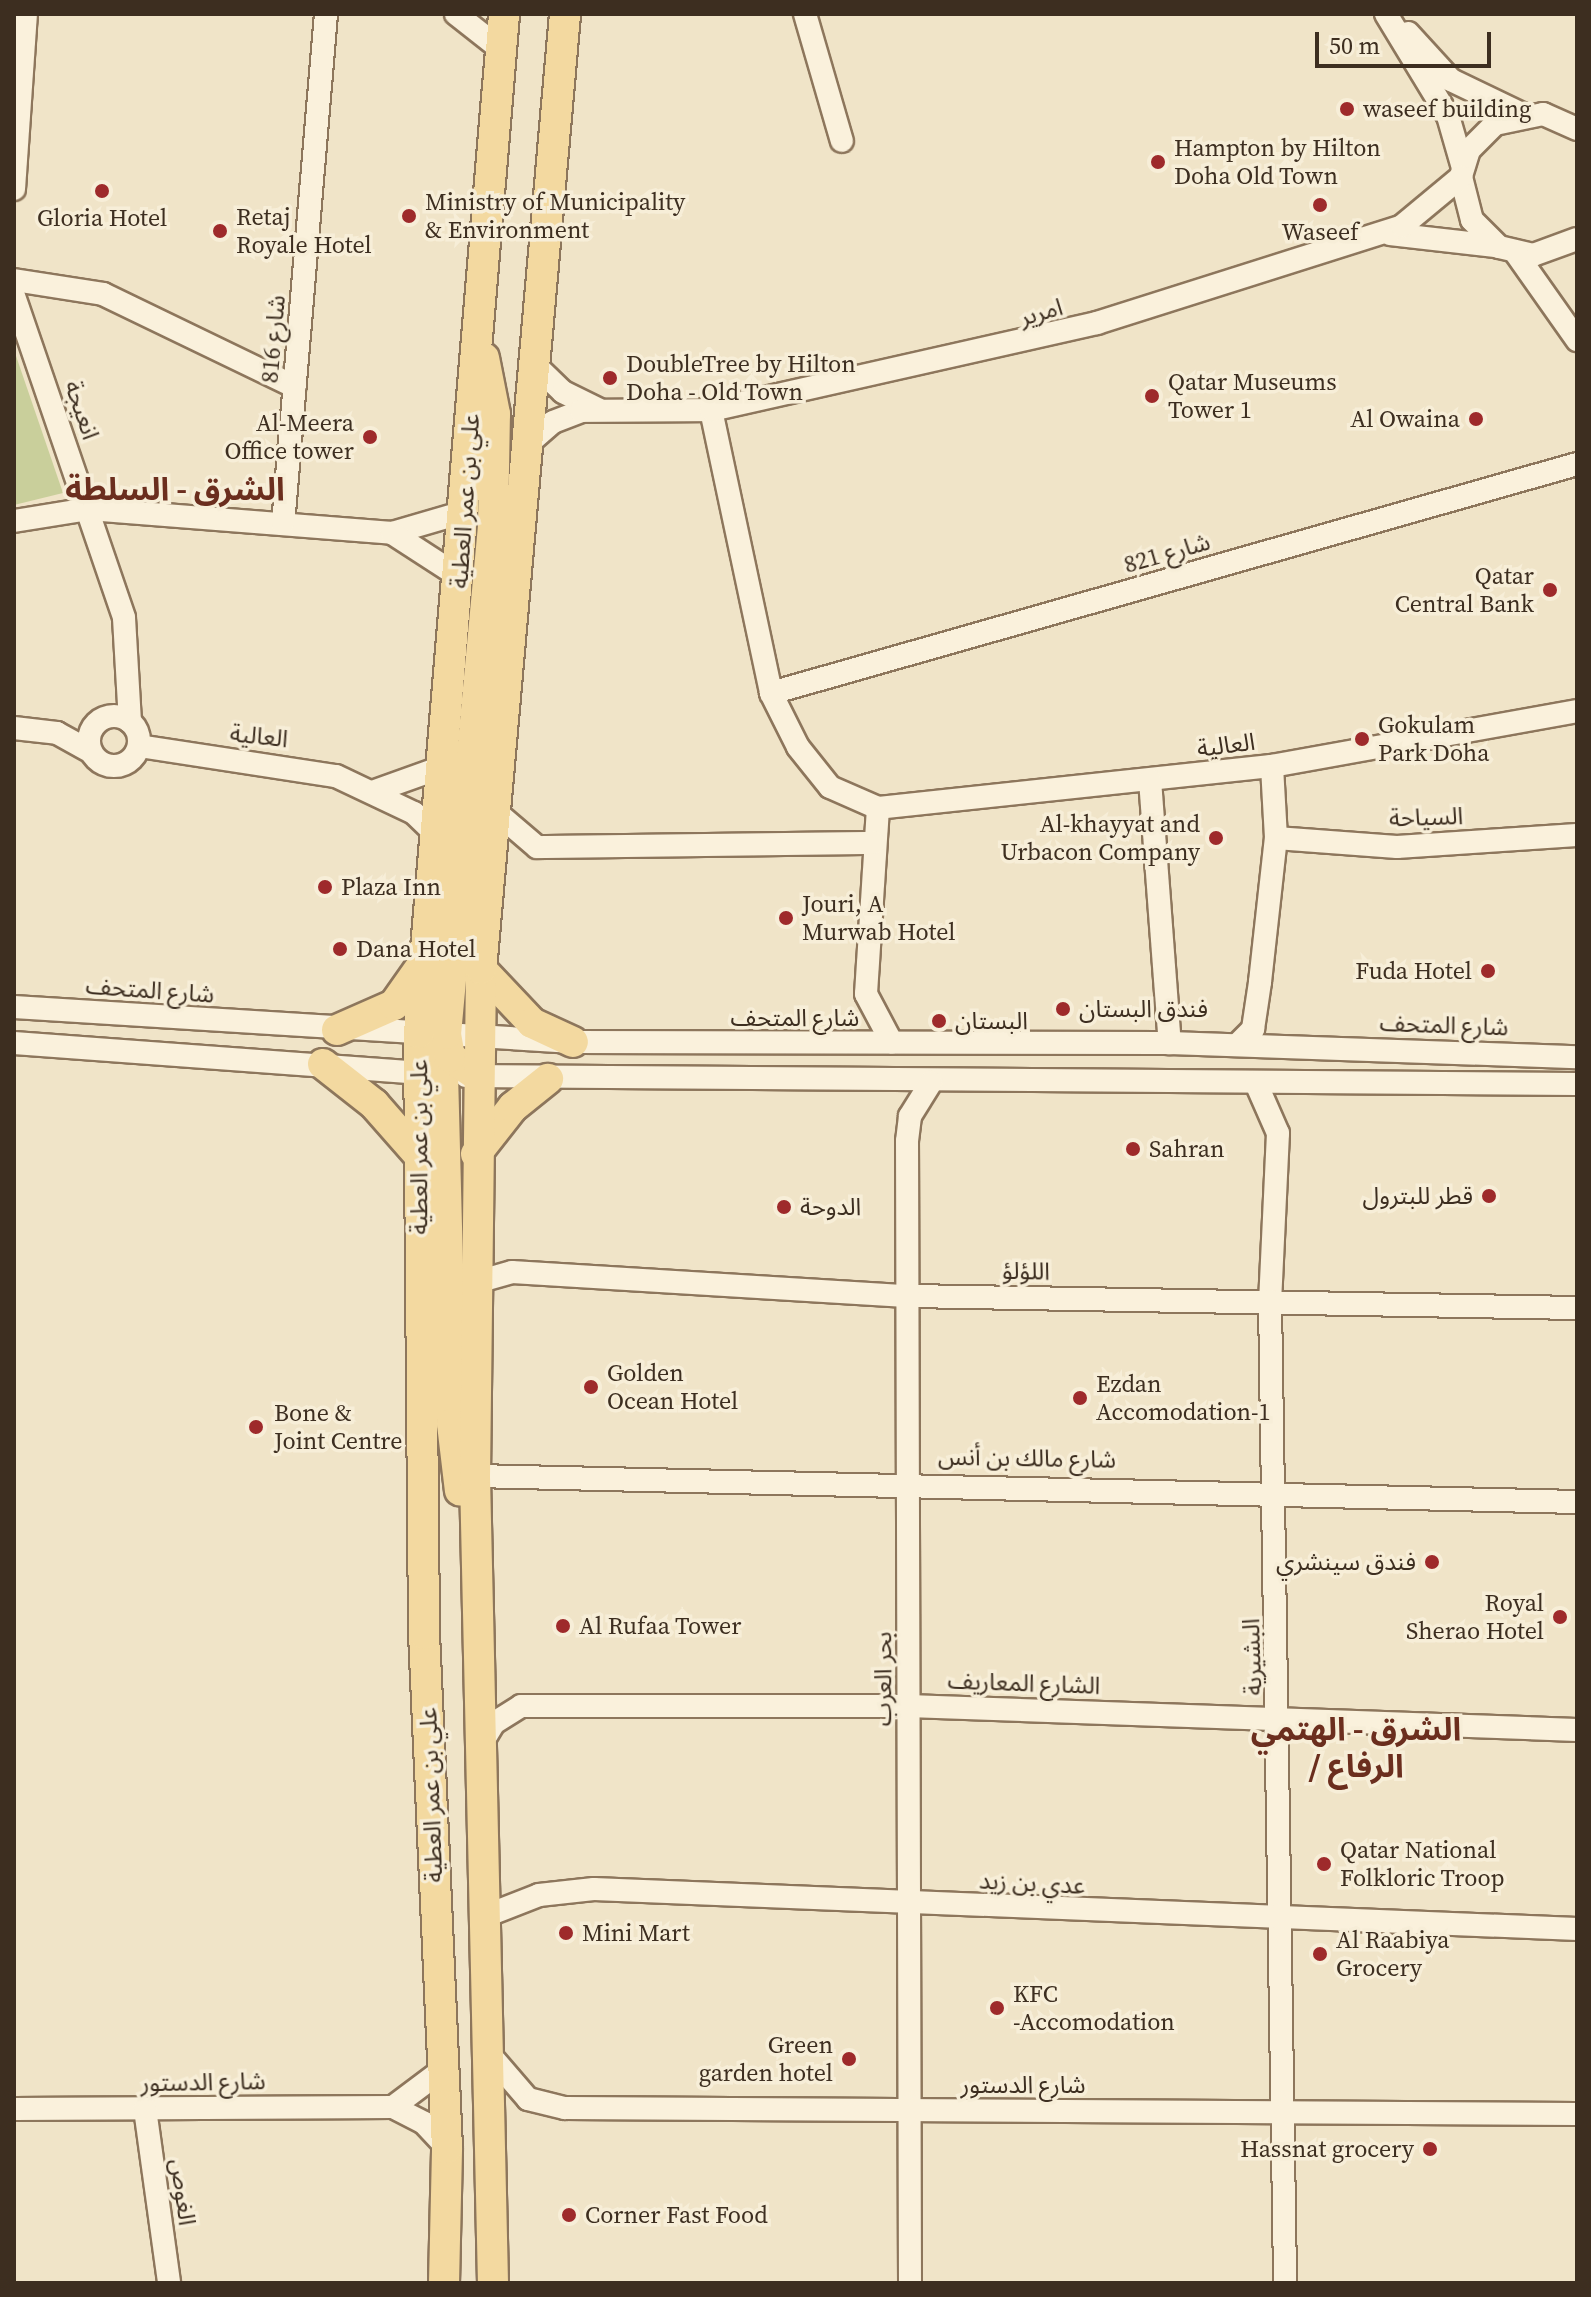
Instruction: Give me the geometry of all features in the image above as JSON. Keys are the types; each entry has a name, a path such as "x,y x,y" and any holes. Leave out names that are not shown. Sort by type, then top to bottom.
{"main road":[{"name":"علي بن عمر العطية","path":"432,1034 426,947 445,766 504,14"},
{"path":"493,2283 488,1915 475,1476 476,1154 481,969 530,442 556,87 565,14"},
{"path":"477,1549 452,1424 430,1074 432,1034 493,526 494,394 478,338"},
{"path":"337,1030 403,997 426,947"},
{"path":"481,969 532,1023 573,1042"},
{"path":"432,1034 450,1057 478,1076"},
{"path":"323,1064 374,1104 417,1153"},
{"name":"علي بن عمر العطية","path":"430,1074 417,1153 441,2071 447,2148 444,2283"},
{"path":"476,1154 513,1107 548,1079"}],"street":[{"path":"14,189 26,14"},
{"name":"شارع 816","path":"283,524 326,14"},
{"path":"456,14 503,51"},
{"path":"547,14 556,87"},
{"path":"805,14 842,141"},
{"path":"1389,14 1451,80 1522,114 1560,118 1577,129"},
{"path":"1389,14 1448,116 1472,220 1507,250 1577,340"},
{"name":"امرير","path":"530,442 561,417 599,409 711,410 1003,350 1377,234 1425,214 1462,172 1480,135 1522,114"},
{"name":"امرير","path":"1377,234 1507,250 1551,252 1577,239"},
{"path":"14,280 103,294 295,387"},
{"name":"انعيجة","path":"14,296 124,618 130,722"},
{"name":"امرير","path":"536,366 563,392 599,409"},
{"path":"711,410 771,693 798,747 830,787 878,808 866,994 892,1043"},
{"name":"شارع 821","path":"771,693 1577,464"},
{"path":"14,521 89,509 392,533 464,512"},
{"path":"392,533 460,577"},
{"path":"89,751 100,721 127,682"},
{"name":"العالية","path":"878,808 1272,766 1577,711"},
{"path":"14,728 57,733 100,721 130,722 139,746 129,761 112,766 57,733"},
{"name":"العالية","path":"139,746 303,767 414,813 439,837"},
{"path":"369,792 404,786 445,766"},
{"path":"1237,1045 1256,1015 1276,838 1272,766"},
{"path":"1150,780 1170,1043"},
{"path":"496,812 537,847 874,843"},
{"name":"السياحة","path":"1276,838 1397,847 1577,835"},
{"name":"شارع المتحف","path":"14,1007 337,1030 573,1042 1170,1043 1577,1057"},
{"path":"14,1043 430,1074 548,1079 1577,1084"},
{"name":"بحر العرب","path":"910,2283 908,1129 931,1082"},
{"name":"البشيرية","path":"1256,1083 1278,1133 1270,1301 1272,1490 1280,1717 1285,2283"},
{"name":"اللؤلؤ","path":"477,1282 512,1272 910,1296 1577,1308"},
{"name":"شارع مالك بن أنس","path":"475,1476 909,1481 1272,1490 1577,1502"},
{"name":"الشارع المعاريف","path":"483,1741 494,1723 521,1706 908,1706 1577,1730"},
{"name":"عدي بن زيد","path":"488,1915 539,1895 594,1889 1280,1920 1577,1929"},
{"name":"شارع الدستور","path":"490,2055 512,2087 546,2106 1577,2114"},
{"path":"441,2071 393,2107 447,2148"},
{"name":"شارع الدستور","path":"14,2109 393,2107"},
{"name":"الغوص","path":"145,2109 169,2283"}],"green space":[{"path":"14,350 63,493 14,505"}],"place":[{"name":"waseef building","path":"1347,109"},
{"name":"Hampton by Hilton Doha Old Town","path":"1158,162"},
{"name":"Gloria Hotel","path":"102,191"},
{"name":"Waseef","path":"1320,205"},
{"name":"Ministry of Municipality & Environment","path":"409,216"},
{"name":"Retaj Royale Hotel","path":"220,231"},
{"name":"DoubleTree by Hilton Doha - Old Town","path":"610,378"},
{"name":"Qatar Museums Tower 1","path":"1152,396"},
{"name":"Al Owaina","path":"1476,419"},
{"name":"Al-Meera Office tower","path":"370,437"},
{"name":"Qatar Central Bank","path":"1550,590"},
{"name":"Gokulam Park Doha","path":"1362,739"},
{"name":"Al-khayyat and Urbacon Company","path":"1216,838"},
{"name":"Plaza Inn","path":"325,887"},
{"name":"Jouri, A Murwab Hotel","path":"786,918"},
{"name":"Dana Hotel","path":"340,949"},
{"name":"Fuda Hotel","path":"1488,971"},
{"name":"فندق البستان","path":"1063,1009"},
{"name":"البستان","path":"939,1021"},
{"name":"Sahran","path":"1133,1149"},
{"name":"قطر للبترول","path":"1489,1196"},
{"name":"الدوحة","path":"784,1207"},
{"name":"Golden Ocean Hotel","path":"591,1387"},
{"name":"Ezdan Accomodation-1","path":"1080,1398"},
{"name":"Bone & Joint Centre","path":"256,1427"},
{"name":"فندق سينشري","path":"1432,1562"},
{"name":"Royal Sherao Hotel","path":"1560,1617"},
{"name":"Al Rufaa Tower","path":"563,1626"},
{"name":"Qatar National Folkloric Troop","path":"1324,1864"},
{"name":"Mini Mart","path":"566,1933"},
{"name":"Al Raabiya Grocery","path":"1320,1954"},
{"name":"KFC -Accomodation","path":"997,2008"},
{"name":"Green garden hotel","path":"849,2059"},
{"name":"Hassnat grocery","path":"1430,2149"},
{"name":"Corner Fast Food","path":"569,2215"}],"district":[{"name":"الشرق - السلطة","path":"175,489"},
{"name":"الشرق - الهتمي / الرفاع","path":"1356,1748"}]}
